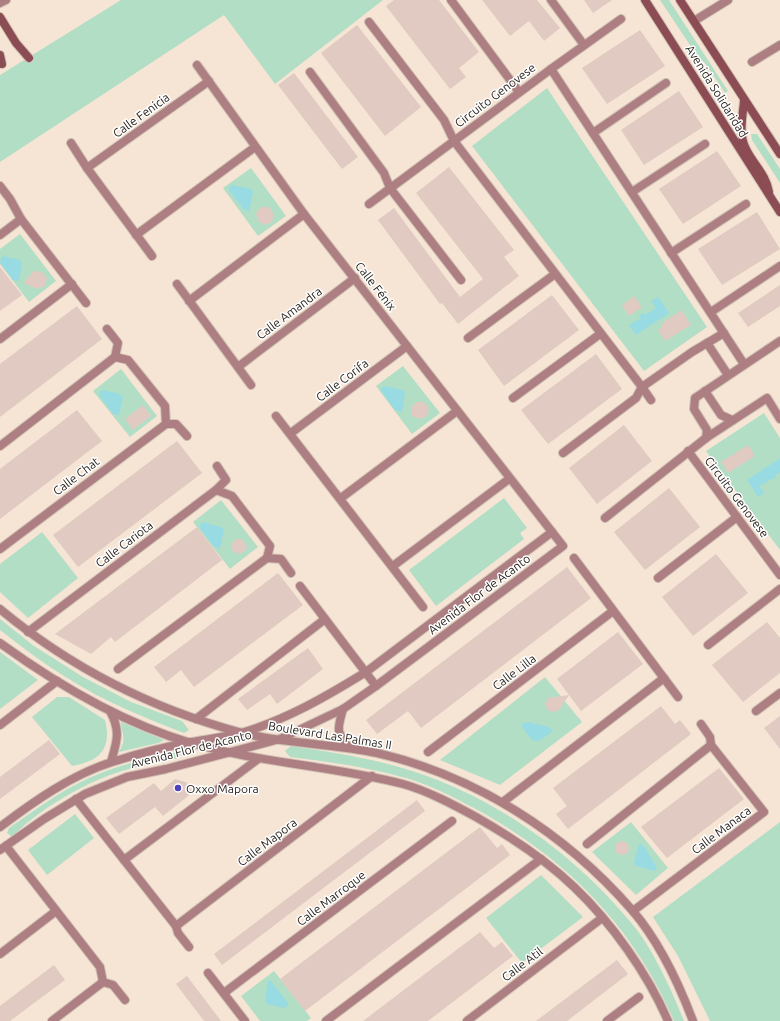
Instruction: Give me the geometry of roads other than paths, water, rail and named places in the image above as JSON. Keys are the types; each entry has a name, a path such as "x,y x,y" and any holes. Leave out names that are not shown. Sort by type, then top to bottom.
{"main road":[{"name":"Avenida Solidaridad","path":"645,0 780,212"},
{"name":"Avenida Solidaridad","path":"684,1 694,21 780,154"},
{"path":"0,17 16,43 29,58"},
{"path":"0,55 2,64"},
{"name":"Avenida Solidaridad","path":"744,100 741,132 745,148 767,181 769,195"}],"street":[{"path":"451,0 519,92"},
{"path":"551,0 584,45"},
{"path":"694,21 728,0"},
{"path":"551,69 621,19"},
{"path":"369,22 444,120 454,141 369,204"},
{"path":"752,62 780,45"},
{"name":"Calle Fénix","path":"197,65 304,214 509,479 563,546"},
{"name":"Circuito Genovese","path":"652,400 600,334 454,141 551,69 744,364"},
{"path":"310,72 384,173 390,188 461,280"},
{"name":"Calle Fenicia","path":"87,168 208,81"},
{"path":"593,133 666,84"},
{"path":"71,143 87,168 152,256"},
{"path":"632,192 705,144"},
{"path":"136,235 255,147"},
{"path":"0,186 10,199 21,219 86,303"},
{"path":"671,253 746,204"},
{"path":"189,300 304,214"},
{"path":"0,235 21,219"},
{"path":"711,312 780,266"},
{"path":"468,338 555,274"},
{"name":"Calle Amandra","path":"238,367 355,278"},
{"path":"0,339 72,284"},
{"path":"177,284 251,385"},
{"path":"0,446 115,357 118,343 107,329"},
{"path":"563,453 636,398 642,387 724,333"},
{"path":"513,398 600,334"},
{"path":"728,375 780,341 705,391 721,415 732,420"},
{"path":"707,343 728,375"},
{"name":"Calle Corifa","path":"290,433 407,346"},
{"path":"115,357 128,360 165,406 166,424 176,424 187,436"},
{"name":"Circuito Genovese","path":"705,391 695,398 694,409 705,426 706,438"},
{"name":"Circuito Genovese","path":"780,419 767,398 732,420 688,451 780,575"},
{"path":"341,498 457,411"},
{"path":"276,416 341,498 423,607"},
{"name":"Calle Chat","path":"0,549 166,424"},
{"path":"605,518 688,451"},
{"name":"Calle Cariota","path":"28,632 216,490 226,480 217,466"},
{"path":"393,566 509,479"},
{"path":"216,490 232,496 270,546 268,558"},
{"path":"658,578 737,517"},
{"name":"Avenida Flor de Acanto","path":"0,827 45,795 111,762 189,742 241,733 294,712 366,672 552,532"},
{"name":"Avenida Flor de Acanto","path":"3,848 76,799 128,777 166,769 280,739 343,709 563,546"},
{"path":"118,669 268,558 281,559 291,573"},
{"path":"574,558 678,697"},
{"path":"300,586 376,686"},
{"path":"708,645 780,589"},
{"name":"Boulevard Las Palmas II","path":"0,609 28,632 59,654 114,685 196,719 241,733 375,753 429,768 503,802 529,819 579,857 633,911 658,948 680,989 693,1021"},
{"name":"Calle Lilla","path":"428,752 613,611"},
{"path":"196,719 325,619"},
{"path":"0,643 56,680 110,710 156,731 226,753 372,776 407,785 449,803 502,832 541,859 574,887 602,918 638,966 659,1000 668,1021"},
{"path":"503,802 664,678"},
{"path":"0,724 56,680"},
{"path":"756,711 780,693"},
{"path":"343,709 339,725 339,735 349,748"},
{"path":"110,710 115,720 118,737 111,762"},
{"name":"Calle Manaca","path":"633,911 764,812 711,745 710,737 701,724"},
{"path":"587,844 711,745"},
{"path":"124,860 258,759"},
{"name":"Calle Mapora","path":"176,926 372,776"},
{"path":"76,799 176,926 178,933 189,947"},
{"name":"Calle Marroque","path":"224,993 452,821"},
{"path":"3,848 56,911 100,967 103,982"},
{"path":"326,1021 541,859"},
{"path":"0,954 56,911"},
{"name":"Calle Atil","path":"467,1021 602,918"},
{"path":"208,973 245,1021"},
{"path":"103,982 113,985 125,1000"},
{"path":"52,1021 103,982"},
{"path":"607,1021 639,997"}],"water":[{"path":"232,185 251,189 253,192 249,211 243,209 229,190 229,187"},
{"path":"2,256 20,260 22,263 19,281 13,280 0,263"},
{"path":"658,297 669,313 636,335 629,325 641,318 639,316 643,313 645,315 656,308 651,301"},
{"path":"384,386 403,390 405,393 402,412 395,410 381,391 381,388"},
{"path":"102,390 120,394 123,397 119,415 113,414 99,395 99,392"},
{"path":"780,458 780,472 775,475 776,477 759,486 764,493 758,497 747,480"},
{"path":"203,522 221,527 224,530 220,548 214,547 200,528 200,525"},
{"path":"528,722 549,727 553,731 539,741 532,740 521,726 523,723"},
{"path":"639,844 643,845 657,867 655,871 636,866 634,863"},
{"path":"268,981 271,981 288,1003 288,1006 284,1008 267,1004 265,1001"}],"place":[{"name":"Oxxo Mapora","path":"178,788"}]}
